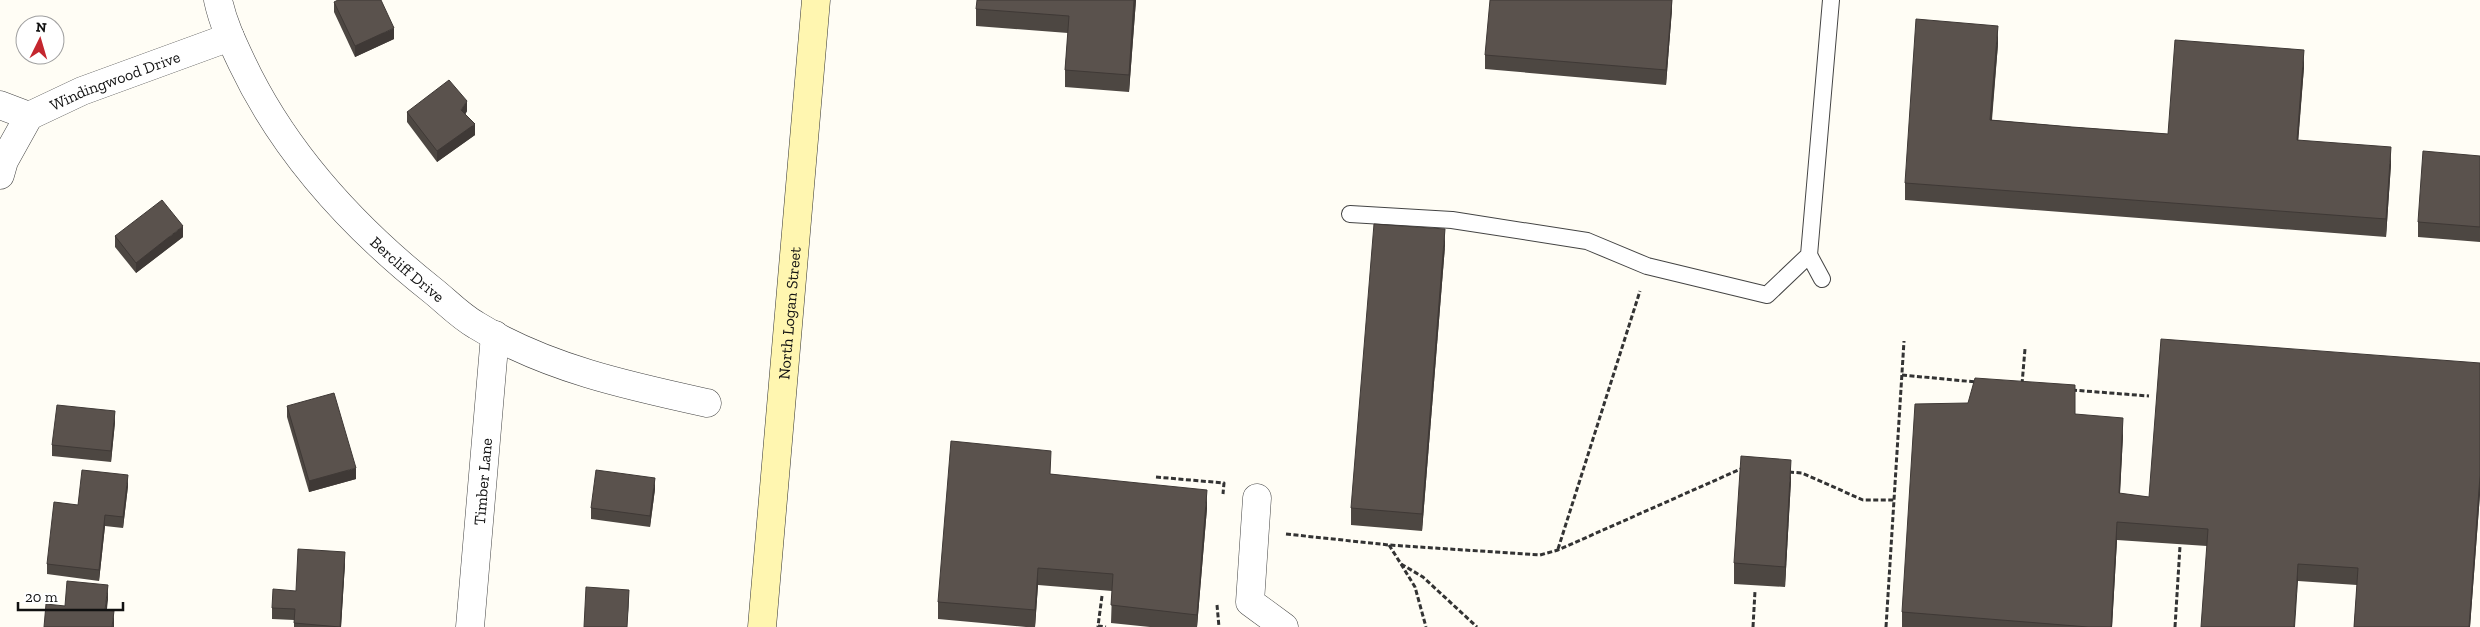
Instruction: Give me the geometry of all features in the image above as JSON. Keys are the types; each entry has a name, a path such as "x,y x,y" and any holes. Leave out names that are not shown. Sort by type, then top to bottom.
{"street":[{"name":"Bercliff Drive","path":"218,0 223,23 257,95 294,151 340,208 405,269 475,325 544,359 641,389 707,403"},
{"name":"North Logan Street","path":"762,627 816,0"},
{"name":"Windingwood Drive","path":"0,105 29,116 82,91 230,37"},
{"path":"0,175 4,161 29,116"},
{"name":"Timber Lane","path":"470,627 495,335"},
{"path":"1257,498 1250,602 1284,627"}],"lane":[{"path":"1822,279 1810,255 1832,0"},
{"path":"1350,214 1452,220 1587,241 1648,266 1767,295 1810,255"}],"path":[{"path":"1558,550 1648,266"},
{"path":"1886,627 1904,341"},
{"path":"2013,386 2022,386 2025,349"},
{"path":"1902,375 1985,383"},
{"path":"2071,390 2149,396"},
{"path":"1255,531 1389,545 1540,555 1558,550 1743,468 1753,469"},
{"path":"1782,471 1802,472 1863,500 1894,500"},
{"path":"1156,477 1224,483 1223,503"},
{"path":"1389,545 1415,587 1426,627"},
{"path":"2175,627 2180,546"},
{"path":"1401,564 1423,577 1477,627"},
{"path":"1753,627 1755,591"},
{"path":"1102,596 1098,626 1106,627"},
{"path":"1217,602 1219,627"}],"building":[{"path":"338,0 381,0 394,28 355,46 334,2"},
{"path":"977,0 1134,0 1129,75 1065,70 1069,16 976,9"},
{"path":"1490,0 1672,0 1666,70 1485,55"},
{"path":"1916,19 1998,26 1990,120 2072,127 2168,134 2175,40 2304,50 2297,140 2391,147 2386,219 1905,183"},
{"path":"449,80 467,101 461,110 475,124 437,151 407,112"},
{"path":"2423,151 2480,156 2480,227 2418,222"},
{"path":"162,200 183,226 136,263 115,236"},
{"path":"1374,224 1445,229 1422,514 1351,508"},
{"path":"2161,339 2480,363 2480,476 2469,627 2354,627 2358,568 2298,564 2294,627 2201,627 2208,529 2117,522 2111,627 2088,627 1902,612 1915,404 1968,403 1975,378 2075,385 2075,414 2123,418 2119,493 2149,497"},
{"path":"334,393 356,468 309,481 287,406"},
{"path":"57,405 115,411 111,451 52,445"},
{"path":"951,441 1051,451 1050,474 1207,490 1197,615 1111,605 1113,574 1038,568 1035,610 938,602"},
{"path":"1741,456 1791,460 1785,567 1734,563"},
{"path":"82,470 128,475 123,517 105,515 99,570 47,564 54,502 78,505"},
{"path":"596,470 655,478 650,516 591,508"},
{"path":"298,549 345,552 340,627 294,623 295,609 272,608 273,589 296,591"},
{"path":"67,581 108,585 105,610 114,611 112,627 44,627 46,604 65,606"},
{"path":"586,587 629,590 627,627 584,627"}]}
